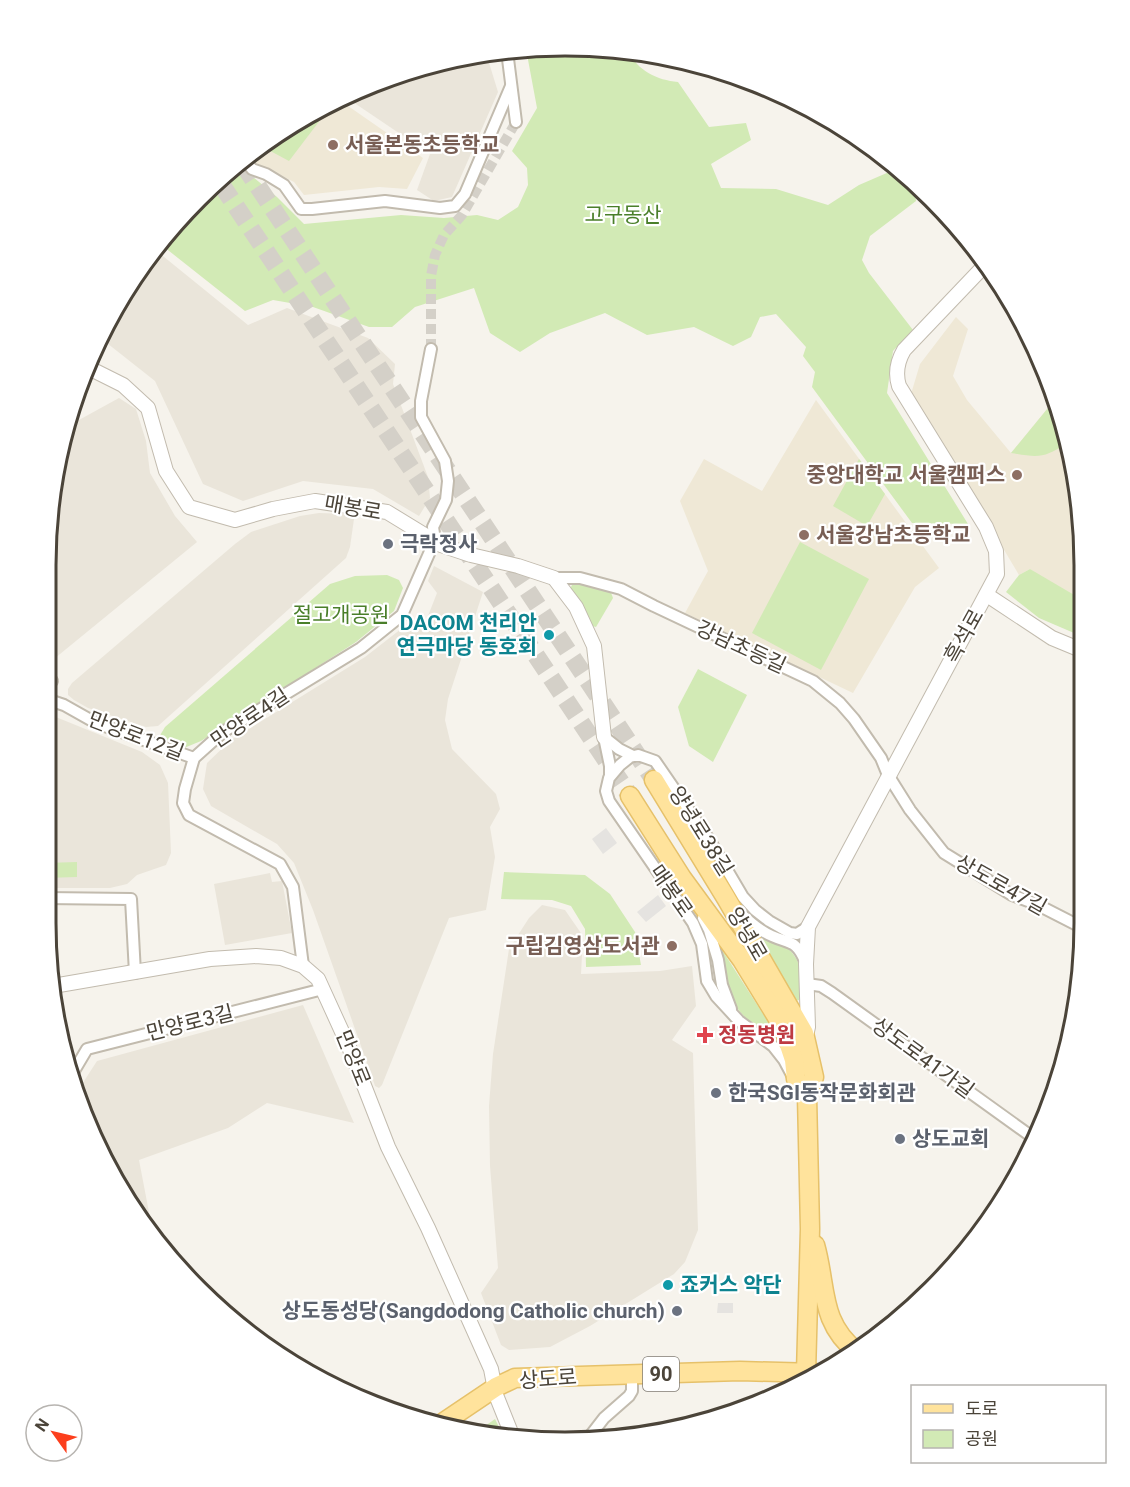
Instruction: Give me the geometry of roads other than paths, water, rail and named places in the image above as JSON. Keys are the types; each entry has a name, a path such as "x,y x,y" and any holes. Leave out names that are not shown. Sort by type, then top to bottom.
{"main road":[{"name":"양녕로","path":"654,780 804,1033 814,1077 807,1096 815,1366"},
{"name":"양녕로","path":"630,796 682,878 742,960 783,1027 794,1059 796,1079 807,1096"},
{"path":"810,1229 821,1265 826,1304 832,1322 849,1345"},
{"name":"상도로","path":"450,1418 496,1387 516,1378 740,1371 803,1372"}],"street":[{"path":"508,59 516,122"},
{"path":"249,166 252,170 266,174 284,185 301,209 385,201 440,208 454,206 465,194 511,86"},
{"name":"흑석로","path":"805,1040 808,1027 806,964 795,936 888,775 995,579 996,551 986,527 899,386 896,376 897,366 904,350 980,270"},
{"name":"만양로4길","path":"303,966 293,887 280,864 189,815 183,803 184,789 194,758 223,732 361,648 402,615 435,540 433,527 446,500 448,481 445,461 421,417 421,401 431,349"},
{"name":"매봉로","path":"94,370 123,385 148,408 166,471 189,507 235,520 277,508 315,501 387,512 441,545 554,578"},
{"path":"554,578 576,607 594,646 604,737"},
{"name":"강남초등길","path":"554,578 580,578 621,589 813,681 854,719 881,758 888,775"},
{"path":"987,595 1052,638 1074,647"},
{"name":"만양로12길","path":"56,702 96,723 194,758"},
{"name":"매봉로","path":"604,737 610,766 606,791 609,801 693,923 702,944 707,981 716,996 737,1020 773,1046 796,1079"},
{"name":"양녕로38길","path":"604,737 619,749 633,756 646,756 655,761 710,841 743,897 762,916 795,936"},
{"path":"610,776 633,756"},
{"name":"상도로47길","path":"888,775 910,810 944,853 1012,895 1036,904 1074,924"},
{"path":"682,878 709,930 718,960 722,985 737,1020"},
{"path":"56,898 131,899 135,973"},
{"path":"726,898 754,925 773,937 795,936 806,964"},
{"path":"60,985 210,959 256,956 281,958 303,966"},
{"name":"만양로","path":"303,966 318,979 349,1047 388,1147 428,1228 491,1369 496,1395 509,1428"},
{"name":"상도로41가길","path":"807,984 821,986 832,993 1028,1134"},
{"name":"만양로3길","path":"77,1066 87,1049 323,989"},
{"path":"595,1430 604,1418 629,1396 632,1391 632,1374"}],"tunnel":[{"path":"431,349 431,276 435,255 444,235 462,215 516,122"},
{"path":"246,168 654,780"},
{"path":"223,187 630,796"}],"place":[{"name":"서울본동초등학교","path":"333,145"},
{"name":"중앙대학교 서울캠퍼스","path":"1017,475"},
{"name":"서울강남초등학교","path":"804,535"},
{"name":"극락정사","path":"388,544"},
{"name":"DACOM 천리안 연극마당 동호회","path":"549,635"},
{"name":"구립김영삼도서관","path":"672,946"},
{"name":"정동병원","path":"705,1035"},
{"name":"한국SGI동작문화회관","path":"716,1093"},
{"name":"상도교회","path":"900,1139"},
{"name":"죠커스 악단","path":"668,1285"},
{"name":"상도동성당(Sangdodong Catholic church)","path":"677,1311"}],"park label":[{"name":"고구동산","path":"623,215"},
{"name":"절고개공원","path":"341,615"}]}
